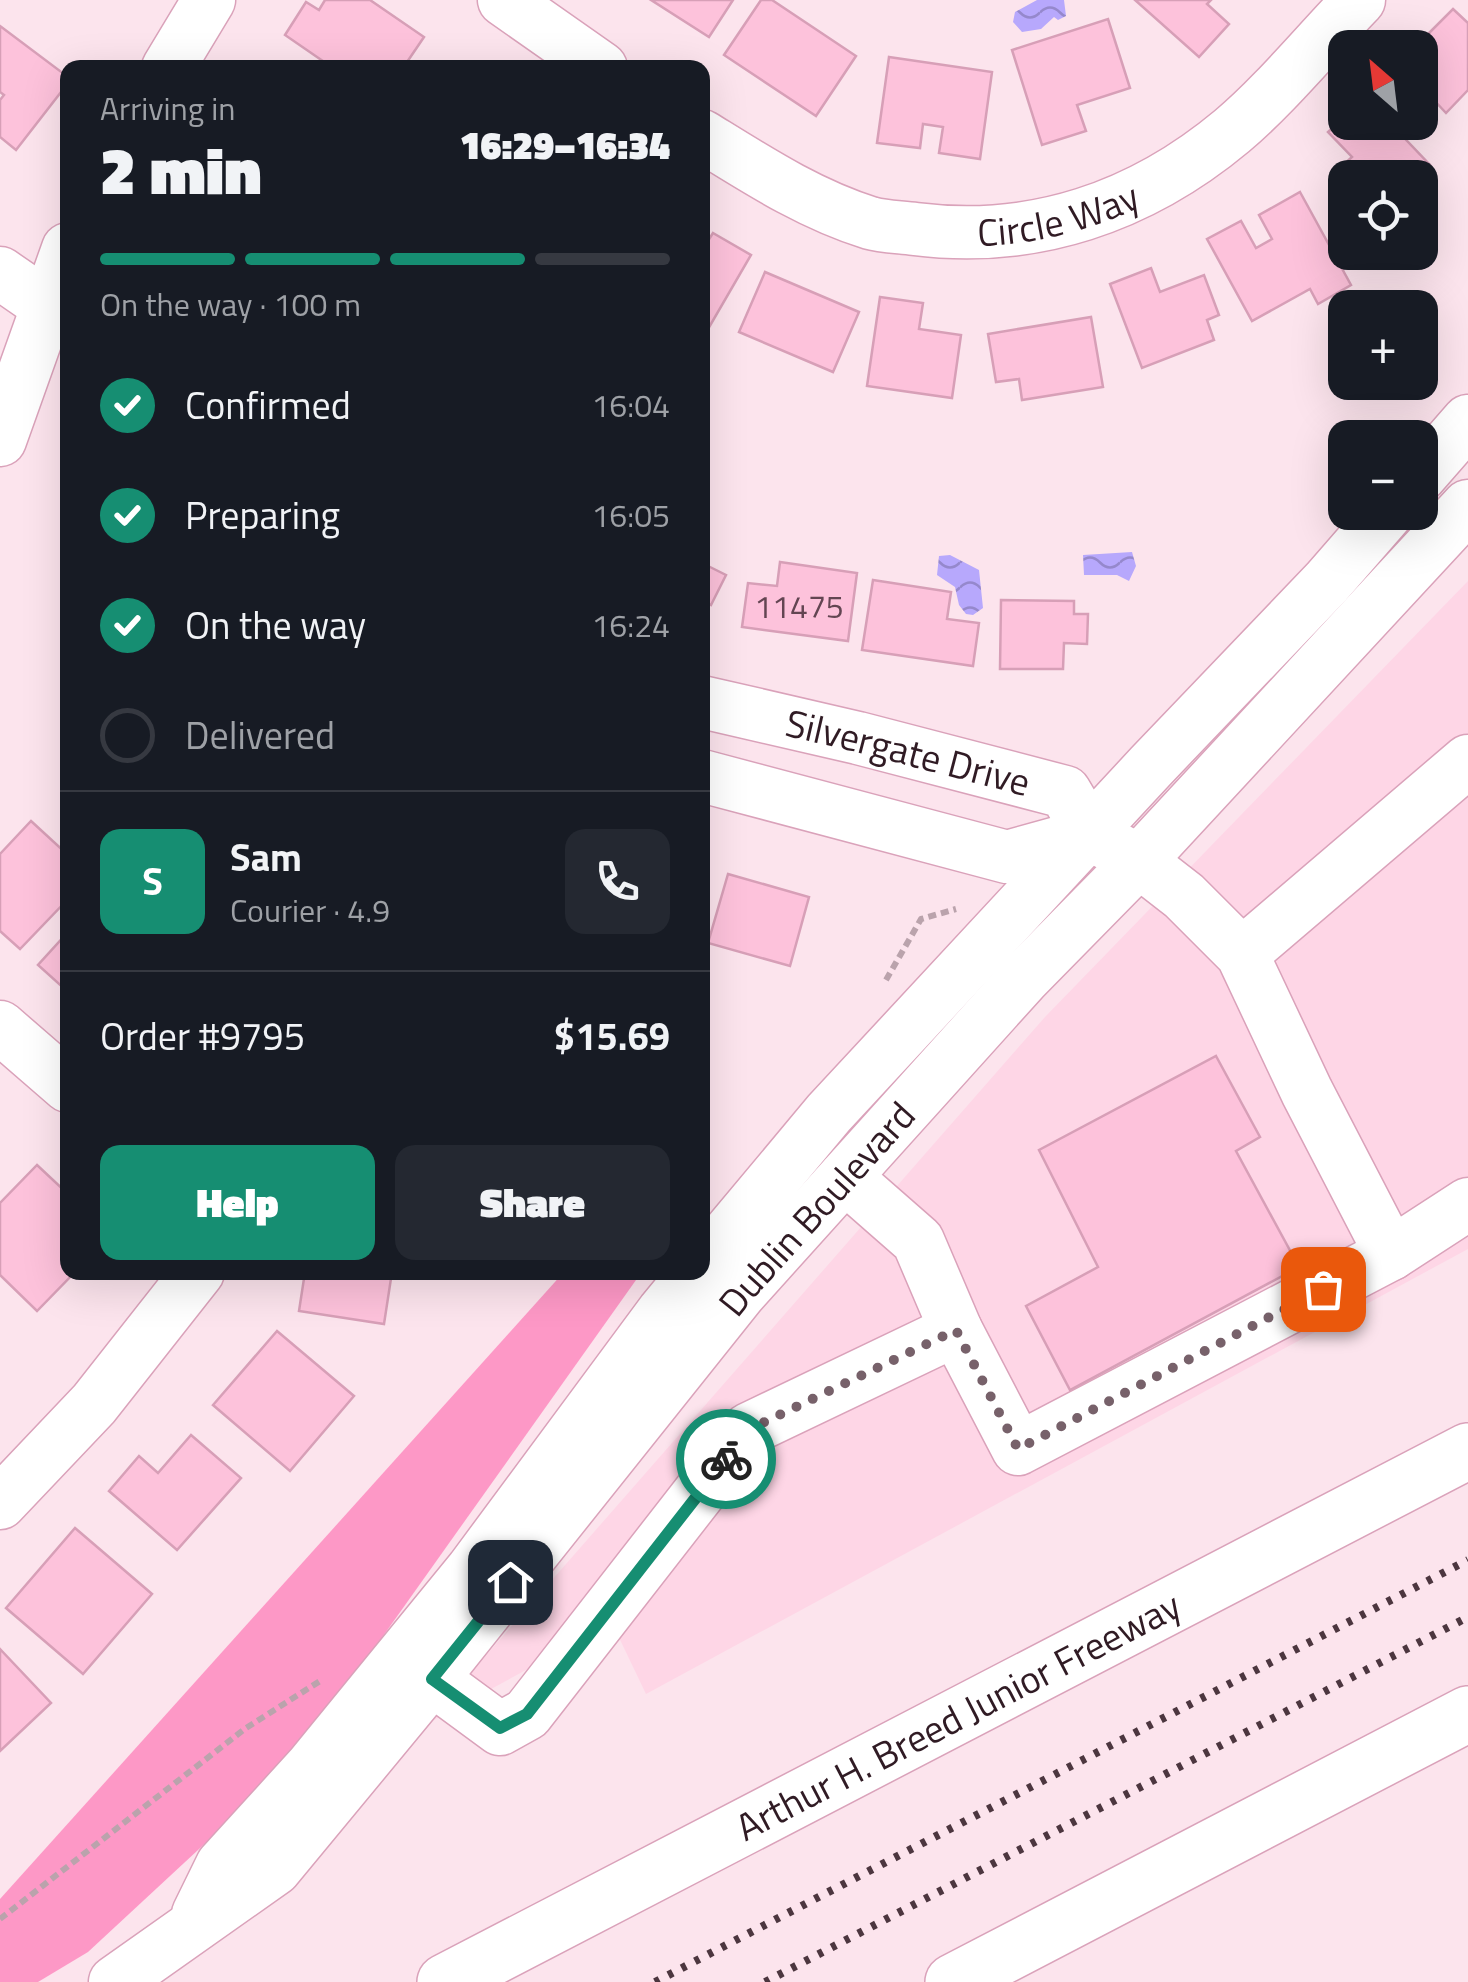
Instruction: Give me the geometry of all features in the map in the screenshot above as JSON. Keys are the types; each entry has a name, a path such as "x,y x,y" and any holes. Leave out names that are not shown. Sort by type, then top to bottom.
{"highway":[{"name":"Arthur H. Breed Junior Freeway","path":"445,1982 1468,1451"},
{"path":"953,1982 1468,1714"}],"street":[{"path":"173,60 209,0"},
{"path":"504,0 590,60"},
{"name":"Circle Way","path":"710,141 793,192 873,224 950,234 1036,228 1116,205 1180,168 1234,130 1359,0"},
{"path":"0,274 60,320"},
{"path":"0,440 60,323"},
{"path":"1438,455 1468,421"},
{"name":"Dublin Boulevard","path":"115,1982 275,1869 740,1293 1023,979 1139,861 1468,506"},
{"name":"Dublin Boulevard","path":"710,1255 829,1113 1373,530"},
{"name":"Silvergate Drive","path":"710,704 1065,792 1090,834 1139,861 1184,896 1242,954 1307,1092 1391,1254"},
{"path":"1242,954 1468,761"},
{"name":"Silvergate Drive","path":"710,778 1007,857 1090,834"},
{"path":"0,1027 60,1079"},
{"path":"845,1176 918,1241 956,1330 1018,1449 1391,1254 1468,1204"},
{"path":"0,1503 94,1404 192,1280"},
{"name":"Dublin Boulevard","path":"190,1928 222,1865 312,1766 472,1570 689,1280"},
{"path":"432,1679 500,1728 527,1714 750,1429 956,1330"}],"path":[{"path":"0,1919 246,1728 328,1676"}],"shaded area":[{"path":"1468,581 1468,1249 646,1694 612,1623 425,1725 1045,1017"},
{"path":"557,1280 636,1280 295,1760 88,1952 38,1982 0,1982 0,1899"}],"water":[{"path":"1037,0 1064,0 1066,16 1058,20 1054,17 1041,29 1022,32 1013,22 1015,12"},
{"path":"1132,552 1136,566 1129,581 1117,575 1084,575 1083,555"},
{"path":"950,555 979,570 983,608 973,615 966,614 959,605 955,587 937,575 939,556"}],"building":[{"path":"325,0 370,0 424,37 408,60 321,60 285,35 306,2 319,10"},
{"path":"651,0 733,0 709,37"},
{"path":"761,0 772,0 856,56 816,116 724,55"},
{"path":"1135,0 1211,0 1207,4 1229,24 1199,57"},
{"path":"1453,9 1468,23 1468,90 1446,113 1438,104 1438,30 1432,30"},
{"path":"1108,19 1130,88 1077,105 1086,131 1042,145 1012,50"},
{"path":"0,26 60,71 60,93 16,150 0,137 0,100 4,95 0,92"},
{"path":"889,57 992,72 980,159 939,153 943,127 923,124 920,148 877,143"},
{"path":"1336,140 1406,140 1425,160 1349,160 1352,157"},
{"path":"1300,192 1328,243 1328,270 1343,270 1351,285 1342,290 1328,290 1328,298 1318,304 1310,289 1252,321 1207,239 1241,221 1256,248 1272,239 1259,215"},
{"path":"713,233 751,255 710,326"},
{"path":"1151,268 1160,292 1204,275 1219,315 1207,320 1214,340 1142,368 1110,284"},
{"path":"765,272 859,312 833,372 739,332"},
{"path":"880,297 923,303 919,329 961,335 952,398 867,386"},
{"path":"1091,317 1103,387 1022,400 1019,379 996,382 988,334"},
{"path":"780,562 857,573 848,641 742,627 748,583 777,586"},
{"path":"710,567 726,575 710,604"},
{"path":"873,580 951,592 947,619 979,623 973,666 862,650"},
{"path":"1001,600 1074,601 1074,614 1088,614 1087,644 1064,643 1063,669 1000,669"},
{"path":"31,821 60,848 60,907 20,949 0,931 0,854"},
{"path":"728,874 809,897 790,966 710,944"},
{"path":"60,941 60,985 38,965"},
{"path":"1216,1056 1260,1137 1236,1151 1299,1267 1070,1390 1026,1306 1098,1267 1039,1150"},
{"path":"37,1165 60,1187 60,1280 67,1280 37,1311 0,1275 0,1203"},
{"path":"304,1280 391,1280 384,1324 299,1311"},
{"path":"277,1331 354,1396 290,1471 213,1405"},
{"path":"191,1435 241,1478 177,1550 109,1491 139,1456 158,1473"},
{"path":"75,1528 152,1594 83,1674 6,1608"},
{"path":"0,1649 51,1703 0,1751"}],"railway":[{"path":"655,1982 1468,1560"},
{"path":"765,1982 1468,1617"}],"way so far":[{"path":"726,1459 750,1429 956,1330 1018,1449 1323,1289"}],"route":[{"path":"510,1582 432,1679 500,1728 527,1714 726,1459"}]}
